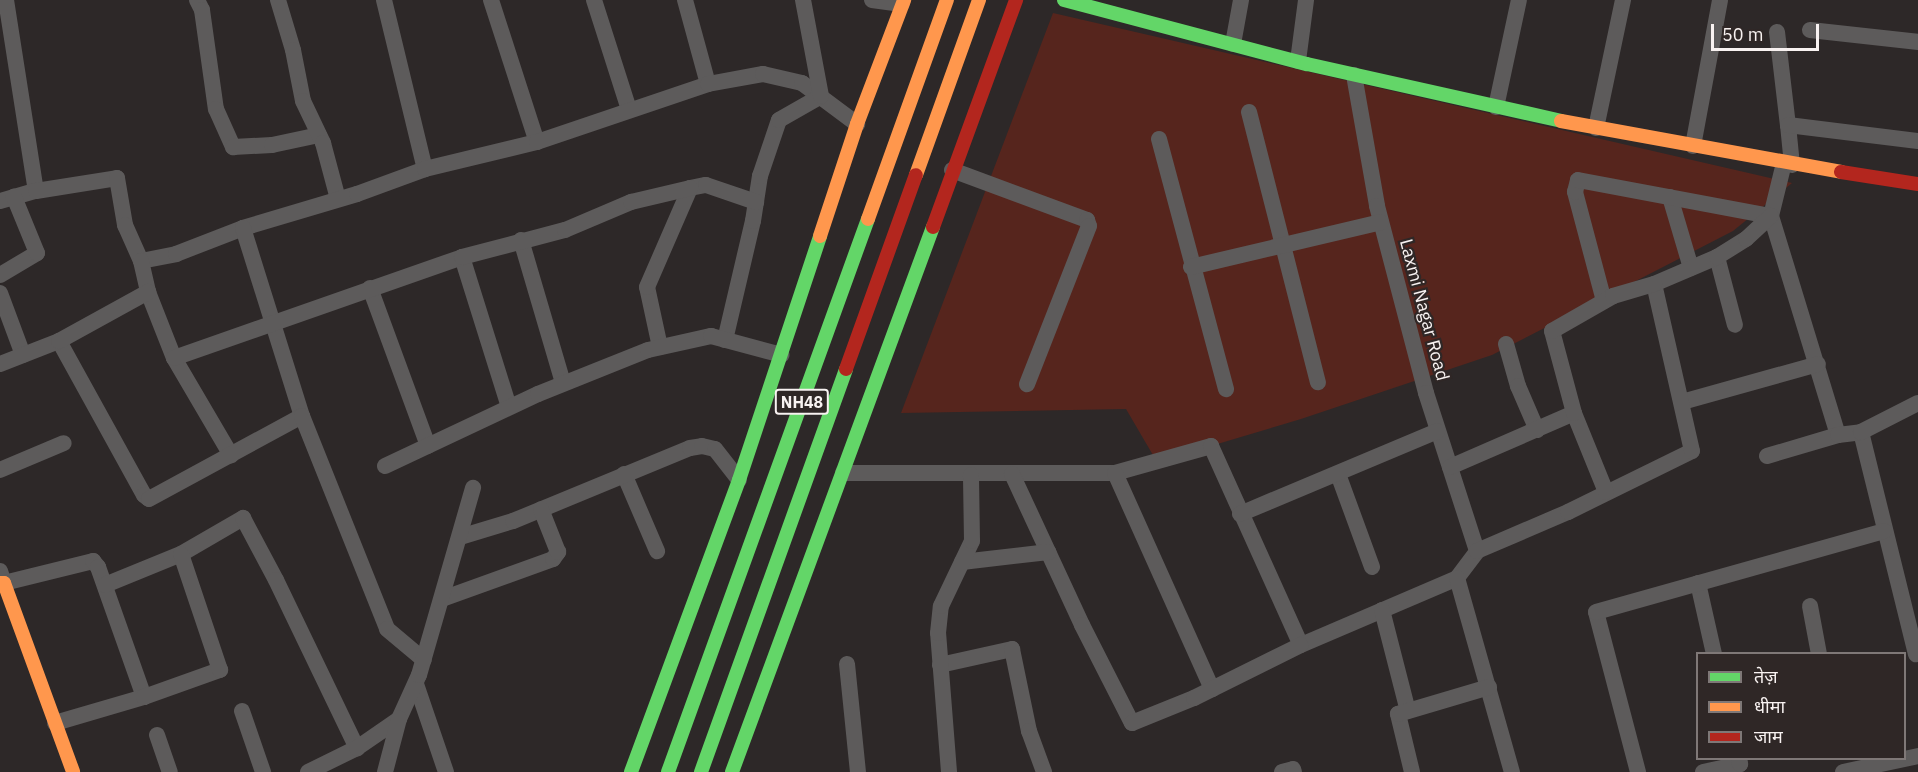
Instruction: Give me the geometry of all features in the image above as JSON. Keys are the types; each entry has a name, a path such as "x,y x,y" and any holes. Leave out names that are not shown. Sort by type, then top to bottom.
{"main road":[{"name":"NH48","path":"669,772 947,0"},
{"name":"NH48","path":"701,772 979,0"},
{"path":"732,772 1016,0"},
{"path":"1064,0 1354,75 1496,107 1788,164 1918,184"},
{"path":"630,772 739,480 857,124 903,2"},
{"path":"1,579 73,772"}],"street":[{"path":"6,0 36,191"},
{"path":"197,0 201,10 216,109 233,147 272,145 319,135"},
{"path":"278,0 293,50 303,101 319,135 338,199"},
{"path":"384,0 424,170"},
{"path":"491,0 537,142"},
{"path":"594,0 629,110"},
{"path":"685,0 708,84"},
{"path":"803,0 821,96"},
{"path":"872,0 903,2"},
{"path":"1233,44 1240,0"},
{"path":"1298,61 1306,0"},
{"path":"1496,107 1519,0"},
{"path":"1596,128 1623,0"},
{"path":"1694,146 1720,0"},
{"path":"1810,30 1918,42"},
{"path":"1606,492 1574,413 1552,331 1604,301 1654,284 1717,257 1746,239 1772,216 1788,164 1788,125 1778,32"},
{"path":"141,261 176,254 243,228 424,170 537,142 708,84 763,74 802,82 857,124"},
{"name":"Laxmi Nagar Road","path":"1354,75 1381,222 1437,431 1477,550"},
{"path":"725,340 760,176 779,120 821,96"},
{"path":"1249,112 1318,382"},
{"path":"1788,125 1918,141"},
{"path":"1159,139 1191,267 1226,389"},
{"path":"952,170 1087,220 1089,226 1027,384"},
{"path":"0,275 38,252 7,199 36,191 117,178 125,225 141,261 148,292 174,358 231,455"},
{"path":"1604,301 1574,186 1578,180 1772,216"},
{"path":"174,358 462,257 565,230 631,202 706,185 756,202"},
{"path":"660,347 647,287 690,188"},
{"path":"1670,197 1691,268"},
{"path":"1772,216 1838,435"},
{"path":"1191,267 1381,222"},
{"path":"243,228 302,416 387,629 424,660"},
{"path":"521,240 563,383"},
{"path":"462,257 509,407"},
{"path":"1717,257 1736,325"},
{"path":"1012,474 1132,723 1212,689 1302,645 1457,578 1477,550 1568,512 1692,451 1654,284"},
{"path":"370,288 428,446"},
{"path":"0,364 59,341 148,292"},
{"path":"0,293 23,355"},
{"path":"385,466 563,383 660,347 711,336 782,355"},
{"path":"59,341 146,497 152,498 302,416"},
{"path":"1506,344 1518,386 1537,430"},
{"path":"1682,402 1818,364"},
{"path":"1767,456 1838,435 1861,432 1918,403"},
{"path":"1450,467 1574,413"},
{"path":"1240,514 1437,431"},
{"path":"1861,432 1913,655"},
{"path":"0,470 64,443"},
{"path":"460,537 541,509 624,474 702,446 715,449 739,480"},
{"path":"843,473 971,475 1115,473 1211,446 1240,514 1302,645"},
{"path":"1115,473 1212,689"},
{"path":"624,474 657,552"},
{"path":"1338,474 1372,567"},
{"path":"950,772 938,633 941,606 972,541 971,475"},
{"path":"385,772 399,719 416,684 424,660 473,488"},
{"path":"442,599 553,559 558,552 541,509"},
{"path":"105,585 181,554 241,518 245,519 357,748"},
{"path":"1638,772 1596,612 1884,531"},
{"path":"962,562 1048,552"},
{"path":"55,723 144,698 220,670 181,554"},
{"path":"1,579 89,560 98,567 144,698"},
{"path":"1457,578 1512,772"},
{"path":"1698,583 1714,652"},
{"path":"1809,606 1819,652"},
{"path":"1382,610 1408,711"},
{"path":"940,665 1012,649 1029,732 1044,772"},
{"path":"848,664 858,772"},
{"path":"416,684 446,772"},
{"path":"1413,772 1398,714 1489,687"},
{"path":"242,711 263,772"},
{"path":"308,772 357,748 399,719"},
{"path":"157,735 171,772"},
{"path":"1843,772 1899,760"},
{"path":"1703,772 1741,765"},
{"path":"1282,772 1293,769 1294,772"}],"shaded area":[{"path":"1053,13 1792,183 1733,231 1492,355 1301,419 1157,462 1126,409 901,413"}],"traffic: fast":[{"path":"1064,0 1307,64 1561,121"},
{"path":"668,772 868,219"},
{"path":"732,772 933,227"},
{"path":"631,772 739,480 820,236"},
{"path":"701,772 846,369"}],"traffic: slow":[{"path":"820,236 857,124 904,0"},
{"path":"868,219 947,0"},
{"path":"916,175 979,0"},
{"path":"1561,121 1841,172"},
{"path":"0,583 4,583 73,772"}],"traffic: jam":[{"path":"933,227 1016,0"},
{"path":"1841,172 1918,184"},
{"path":"846,369 916,175"}]}
